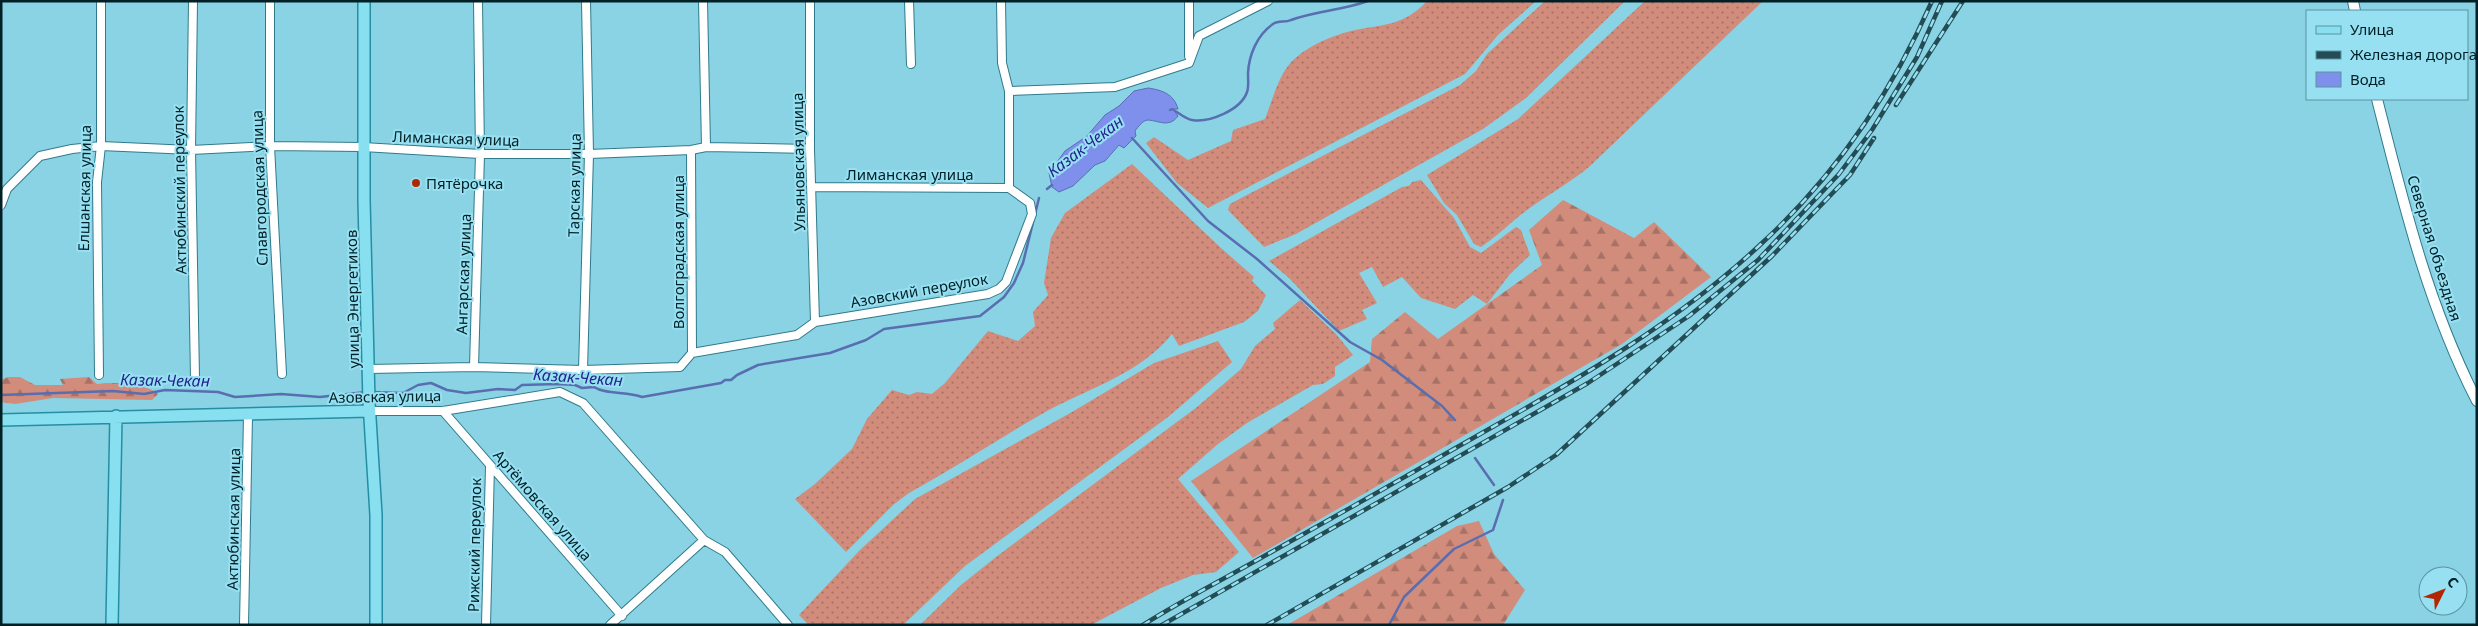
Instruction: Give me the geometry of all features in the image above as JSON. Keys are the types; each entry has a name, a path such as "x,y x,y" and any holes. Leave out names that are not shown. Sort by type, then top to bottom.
{"main road":[{"name":"улица Энергетиков","path":"364,1 363,148 369,407 376,516 376,625"},
{"name":"Северная объездная","path":"2377,100 2416,246 2437,312 2461,370 2477,401"},
{"name":"Азовская улица","path":"1,420 116,416 248,415 369,407"},
{"path":"112,625 116,416"}],"street":[{"name":"Елшанская улица","path":"99,375 97,182 100,146 101,1"},
{"name":"Актюбинский переулок","path":"193,1 191,150 195,378"},
{"name":"Славгородская улица","path":"270,1 270,146 282,374"},
{"name":"Ангарская улица","path":"474,367 480,154 478,1"},
{"name":"Тарская улица","path":"584,370 589,154 586,1"},
{"path":"704,1 706,147"},
{"name":"Ульяновская улица","path":"810,1 810,150 814,322"},
{"path":"909,1 910,64"},
{"path":"1001,1 1002,63 1008,91 1009,188"},
{"path":"1189,1 1189,63"},
{"path":"1189,63 1199,36 1268,1"},
{"path":"1008,91 1116,88 1189,63"},
{"name":"Лиманская улица","path":"1,205 7,189 40,156 72,148 100,146 191,150 270,146 363,148 480,154 589,154 691,150 706,147 810,150"},
{"name":"Волгоградская улица","path":"691,150 692,353"},
{"name":"Лиманская улица","path":"811,187 1009,188"},
{"name":"Азовский переулок","path":"814,322 988,294 999,289 1006,282 1032,214 1030,203 1009,188"},
{"path":"369,373 474,367 584,370 680,367 692,353 797,335 814,322"},
{"name":"Азовская улица","path":"369,407 443,411 560,392 582,402 704,540 725,552 788,625"},
{"name":"Артёмовская улица","path":"443,411 622,616"},
{"name":"Актюбинская улица","path":"244,625 248,415"},
{"name":"Рижский переулок","path":"486,625 490,466"},
{"path":"610,625 704,540"}],"green space":[{"path":"1427,1 1536,1 1498,35 1465,74 1208,208 1177,183 1146,143 1154,137 1188,160 1231,141 1233,130 1265,119 1284,71 1300,54 1316,44 1343,33 1401,20"},
{"path":"1545,1 1625,1 1526,98 1483,129 1296,234 1264,247 1228,210 1230,204 1460,85 1476,71 1487,54"},
{"path":"1645,1 1763,1 1590,166 1523,213 1481,247 1474,244 1457,215 1444,203 1427,175 1518,119"},
{"path":"1132,164 1254,277 1252,281 1266,295 1258,311 1244,322 1179,346 1172,334 1159,348 1130,369 1047,411 909,493 893,505 846,552 795,499 815,484 852,449 867,419 892,390 909,395 917,392 932,394 945,383 988,331 1018,341 1035,326 1033,312 1048,295 1044,283 1051,238 1065,213"},
{"path":"1421,180 1454,218 1470,247 1481,253 1516,227 1521,230 1530,255 1510,274 1487,304 1473,295 1455,309 1421,298 1402,277 1383,287 1372,267 1359,273 1377,303 1362,310 1367,319 1339,331 1289,278 1269,261 1402,187"},
{"path":"1563,200 1634,238 1654,222 1711,277 1622,344 1253,558 1191,481 1370,362 1372,339 1405,312 1438,339 1542,265 1529,230"},
{"path":"1300,300 1336,334 1353,355 1335,367 1335,376 1323,384 1313,385 1247,423 1218,444 1178,479 1239,552 1216,572 1193,575 1161,588 1091,625 920,625 961,585 996,557 1197,407 1241,369 1255,346 1275,329 1273,323"},
{"path":"1218,341 1232,362 1168,417 965,566 903,625 809,625 799,615 860,550 915,499 1072,412 1154,363"},
{"path":"8,377 20,377 35,385 63,385 60,379 89,377 97,384 129,384 147,388 158,394 152,400 53,398 15,404 1,402 1,380"},
{"path":"1479,521 1494,554 1525,590 1503,625 1287,625 1457,526"}],"water":[{"path":"1148,88 1163,92 1174,100 1178,109 1173,109 1178,116 1175,120 1168,123 1144,121 1135,131 1136,136 1124,148 1119,145 1105,161 1095,165 1073,186 1059,192 1052,187 1049,173 1065,151 1087,136 1105,115 1119,106 1134,91"}],"waterway":[{"name":"Казак-Чекан","path":"1170,110 1172,109 1192,120 1207,119 1224,114 1244,98 1248,90 1248,73 1252,52 1262,34 1273,24 1368,1"},
{"path":"1132,138 1208,221 1257,259 1350,342 1382,360 1442,406 1455,420"},
{"name":"Казак-Чекан","path":"1047,189 1052,185"},
{"name":"Казак-Чекан","path":"371,392 403,393 418,385 431,383 447,390 466,393 498,389 515,390 522,385 558,384 575,385 582,388 594,387 604,391 642,397 721,383 725,380 731,380 758,365 830,353 866,340 884,329 980,316 1004,297 1014,283 1023,263 1039,198"},
{"name":"Казак-Чекан","path":"1,395 113,391 144,394 165,390 218,392 235,397 281,394 320,397 366,392"},
{"path":"1475,458 1494,485"},
{"path":"1389,625 1404,597 1454,549 1493,530 1503,500"}],"railway":[{"path":"1143,625 1596,367 1665,322 1730,272 1788,218 1837,161 1880,100 1899,68 1932,1"},
{"path":"1162,625 1588,383 1689,316 1758,260 1839,174 1872,130 1917,57 1942,1"},
{"path":"1896,105 1963,1"},
{"path":"1267,625 1508,487 1556,455 1772,256 1850,175 1874,138"}],"place":[{"name":"Пятёрочка","path":"416,183"}]}
